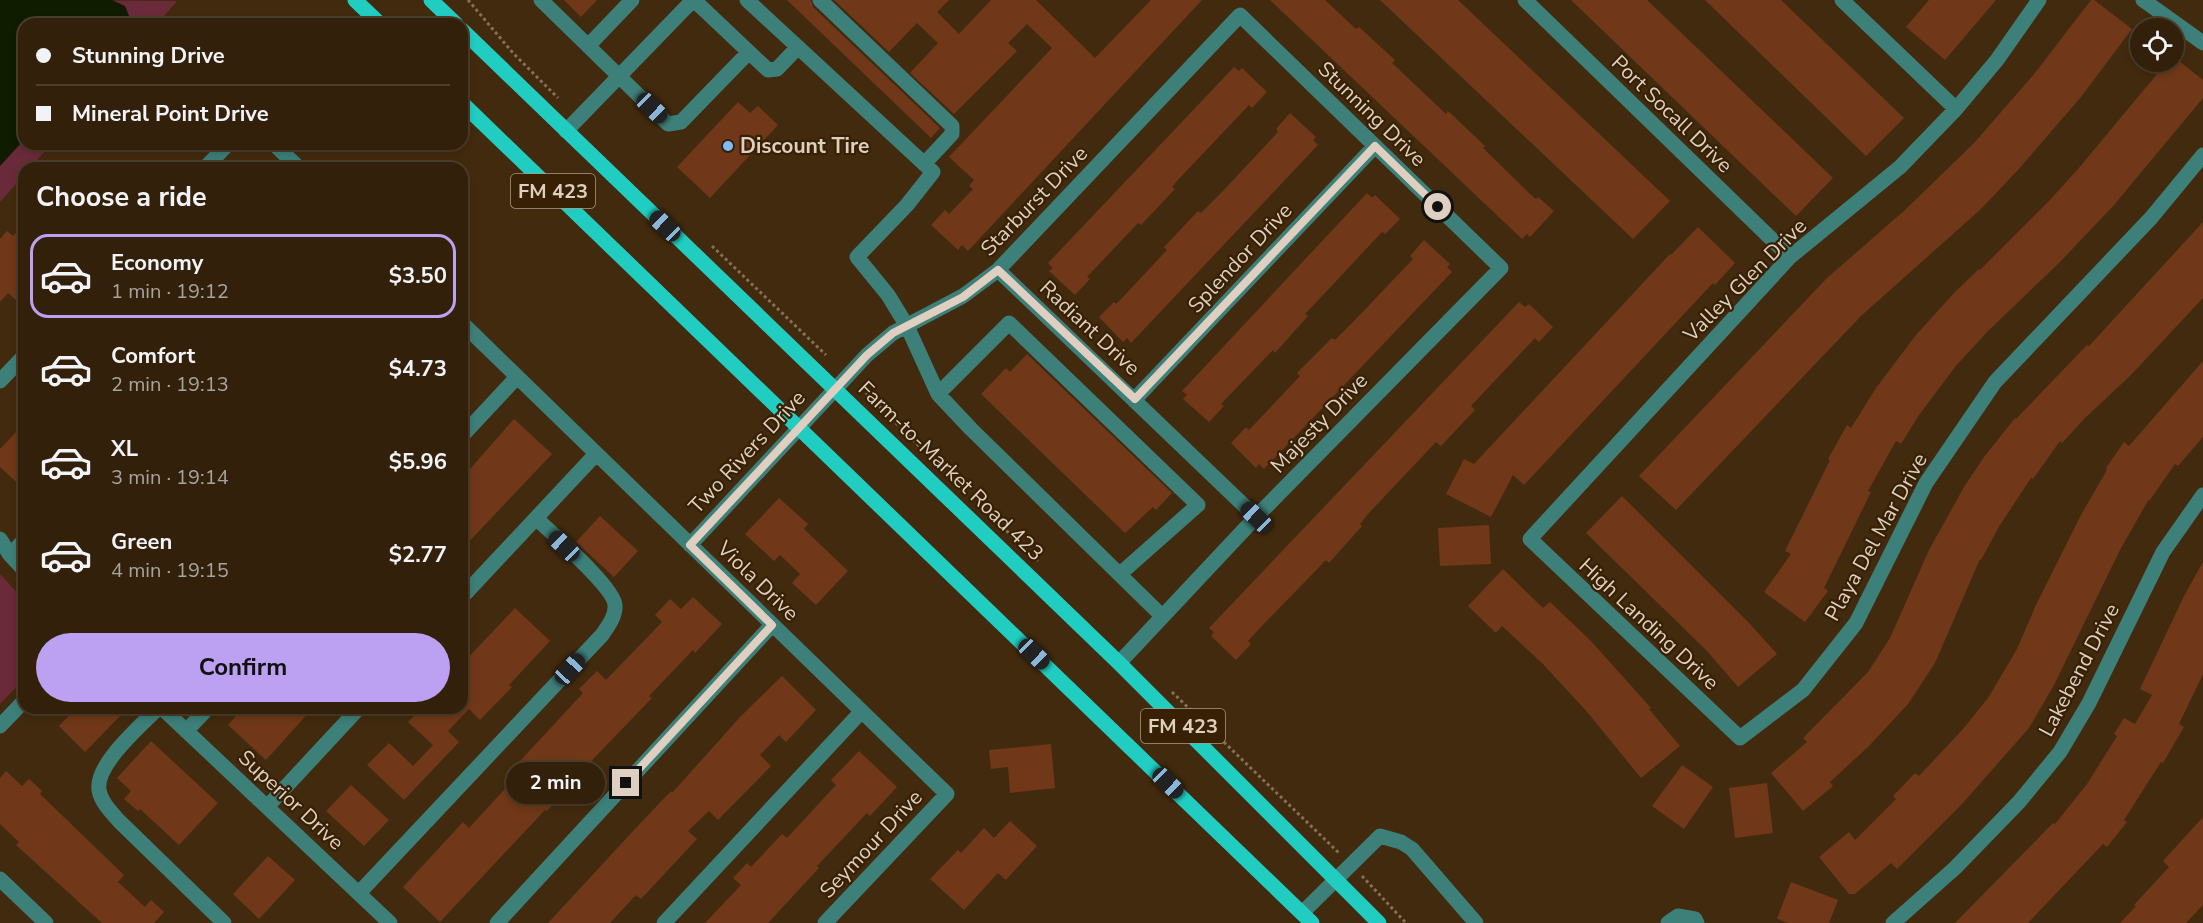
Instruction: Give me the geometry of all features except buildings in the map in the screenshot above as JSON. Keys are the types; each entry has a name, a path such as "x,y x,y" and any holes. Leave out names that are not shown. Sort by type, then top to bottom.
{"main road":[{"path":"355,0 374,18"},
{"path":"431,0 450,18"},
{"name":"Farm-to-Market Road 423","path":"468,36 1119,663 1379,923"},
{"name":"FM 423","path":"468,110 1307,918"}],"street":[{"path":"541,0 668,124 681,122 749,52"},
{"path":"588,46 632,0"},
{"path":"566,131 694,0 768,70 777,69 798,47"},
{"path":"747,0 933,172 907,205 857,257 888,295 907,326 938,394 1162,616"},
{"path":"820,0 952,126 952,134 924,164"},
{"name":"Port Socall Drive","path":"1525,0 1790,257"},
{"path":"1842,0 1956,109"},
{"name":"Valley Glen Drive","path":"1530,539 1790,257 1900,166 1956,109 1997,60 2038,0"},
{"path":"2143,0 2203,43"},
{"name":"Stunning Drive","path":"1240,15 1501,268"},
{"name":"Starburst Drive","path":"836,388 867,355 893,333 963,297 998,270 1240,15"},
{"name":"Splendor Drive","path":"1135,399 1375,146"},
{"path":"211,162 222,150"},
{"path":"280,150 293,162"},
{"name":"Playa Del Mar Drive","path":"1740,738 1803,690 1856,623 1926,483 1995,382 2151,218 2203,155"},
{"name":"Majesty Drive","path":"1119,663 1256,517 1501,268"},
{"name":"Radiant Drive","path":"998,270 1256,517"},
{"path":"938,394 1009,323 1198,505 1120,574"},
{"name":"Viola Drive","path":"468,329 947,794"},
{"path":"0,381 18,362"},
{"path":"468,430 517,377"},
{"name":"Two Rivers Drive","path":"690,545 836,388"},
{"path":"468,591 596,454"},
{"name":"Lakebend Drive","path":"1893,923 1955,868 2019,802 2060,752 2089,703 2163,552 2203,495"},
{"path":"359,894 602,635 614,617 615,603 608,587 536,518"},
{"path":"0,539 18,564"},
{"name":"High Landing Drive","path":"1530,539 1740,738"},
{"path":"10,555 18,546"},
{"path":"497,923 772,625"},
{"path":"0,726 18,707"},
{"path":"664,923 861,712"},
{"path":"154,714 105,765 98,781 99,792 106,806 119,822 224,923"},
{"name":"Superior Drive","path":"167,714 390,923"},
{"path":"186,731 202,714"},
{"path":"267,807 353,714"},
{"name":"Seymour Drive","path":"825,923 947,794"},
{"path":"1307,918 1337,879 1380,836 1401,842 1412,849 1476,923"},
{"path":"0,879 46,923"},
{"path":"1668,923 1678,916 1695,919 1697,923"}],"path":[{"path":"468,0 513,53 561,101"},
{"path":"710,244 826,355"},
{"path":"866,393 946,472"},
{"path":"988,512 1044,567"},
{"path":"1166,685 1351,865 1406,923"}],"shaded area":[{"path":"0,0 177,1 162,18 18,18 18,150 46,150 35,162 18,162 18,182 0,202"},
{"path":"0,0 112,0 125,6 130,18 18,18 18,146 0,166"},
{"path":"0,574 18,594 18,685 0,704"}],"place":[{"name":"Discount Tire","path":"728,146"}],"route":[{"path":"626,783 772,625 690,545 867,355 893,333 963,297 998,270 1135,399 1375,146 1438,207"}]}
